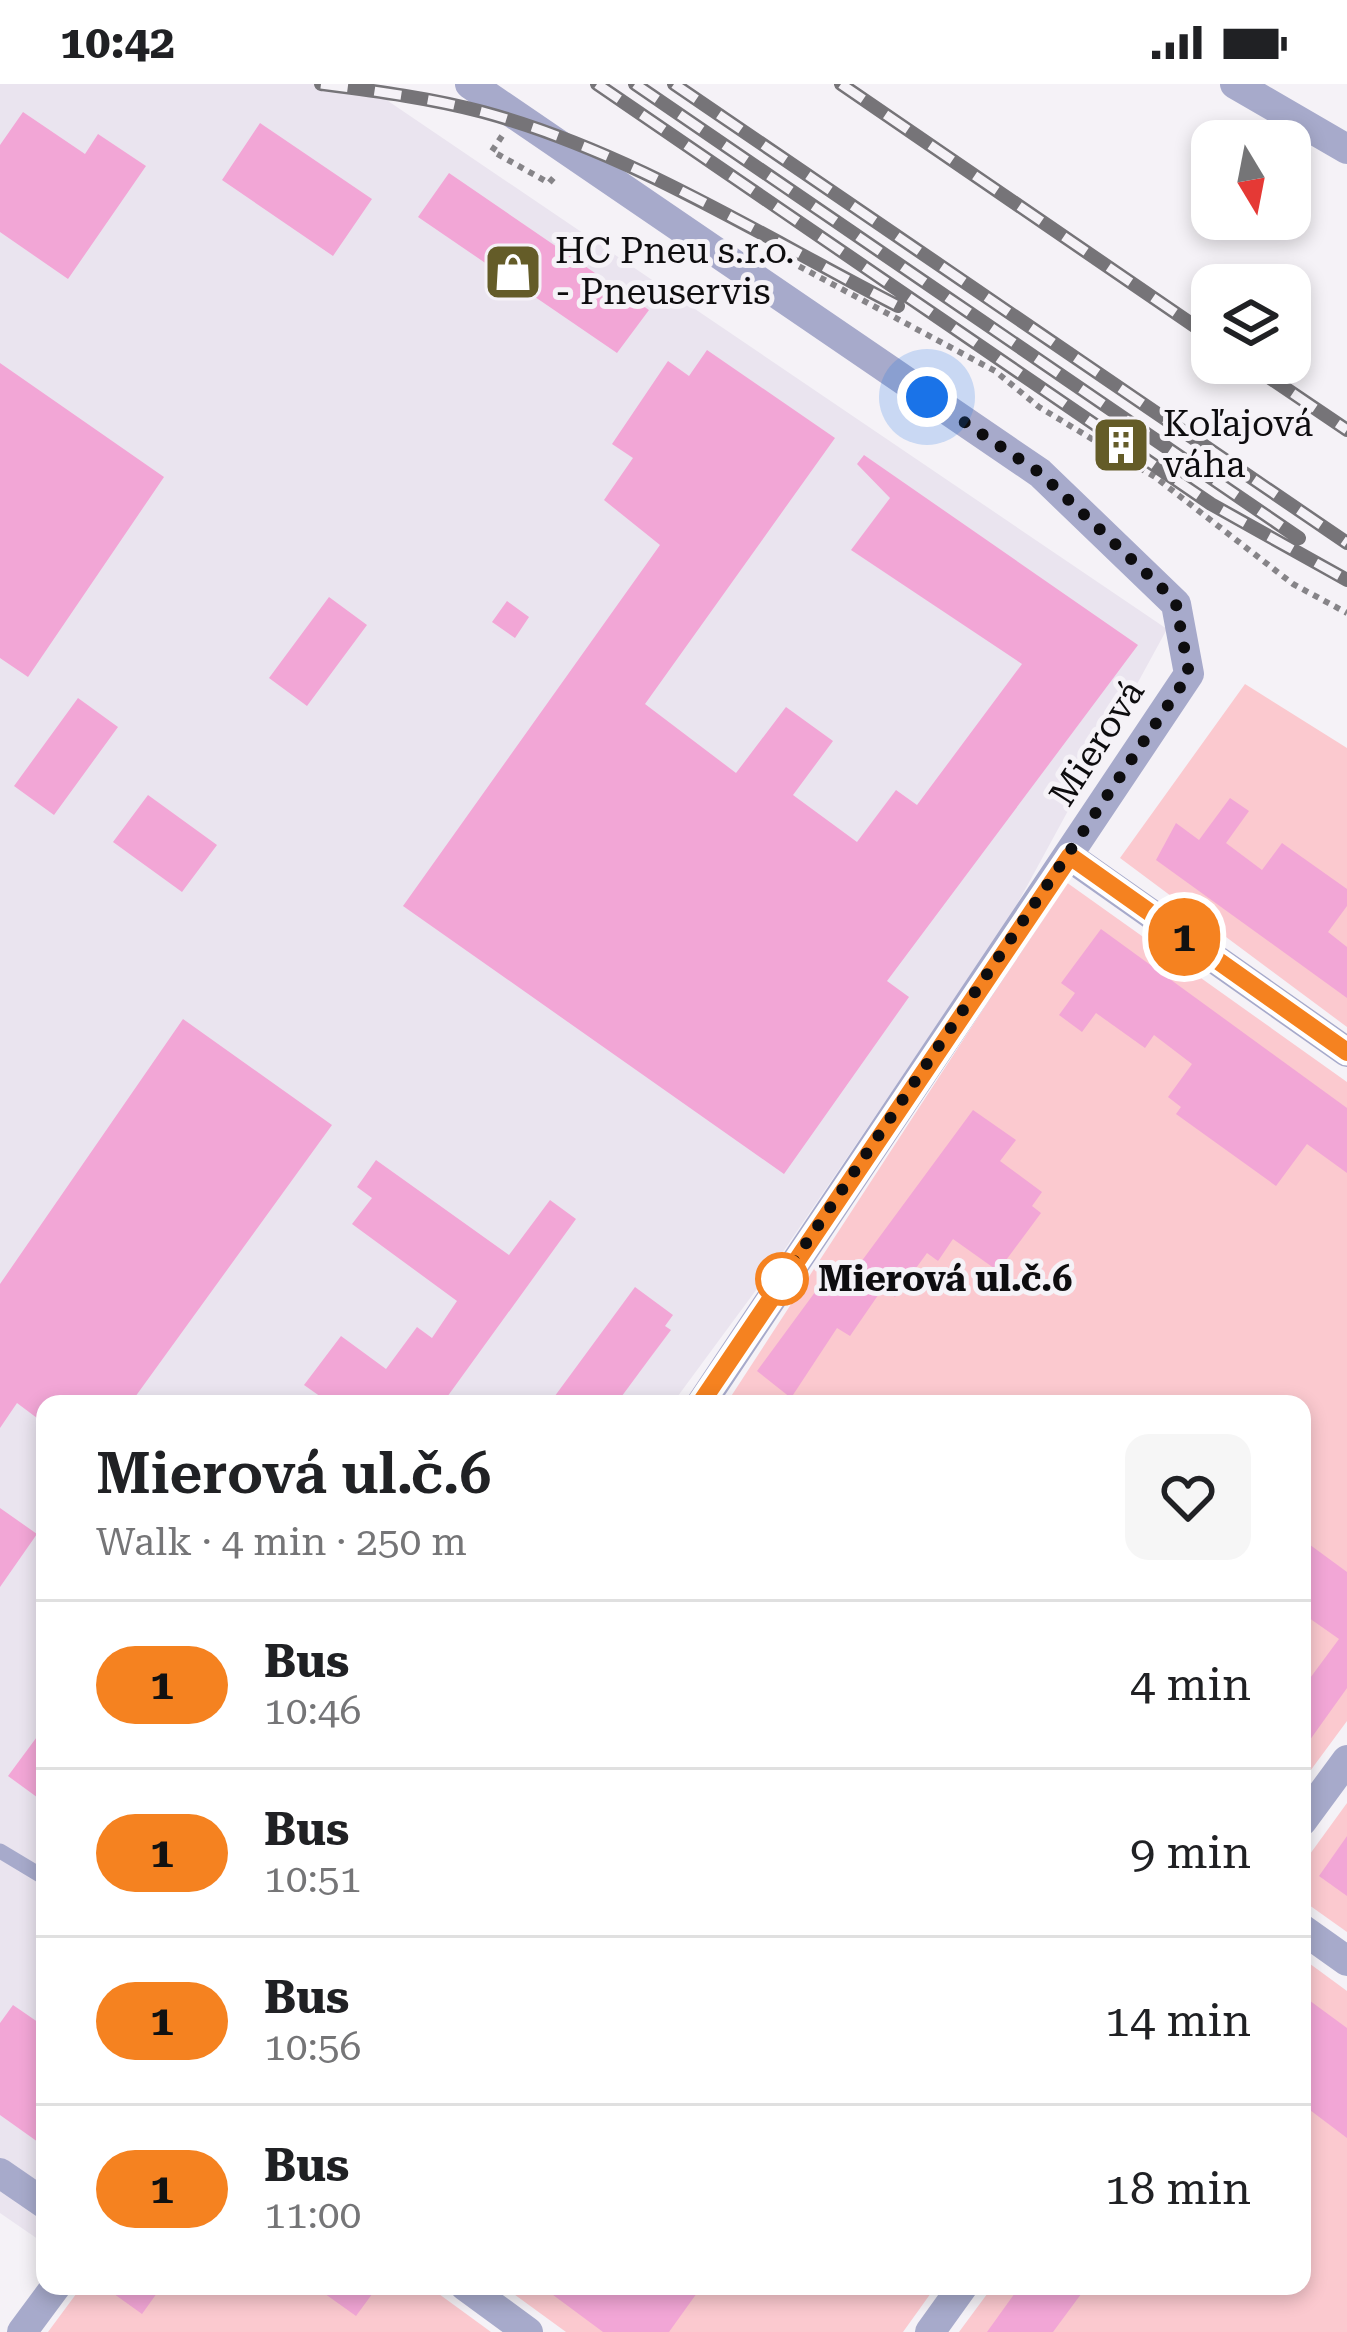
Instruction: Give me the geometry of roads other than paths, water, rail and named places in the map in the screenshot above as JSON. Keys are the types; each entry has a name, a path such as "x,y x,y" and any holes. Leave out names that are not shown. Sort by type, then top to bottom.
{"street":[{"name":"Mierová","path":"470,84 1040,473 1176,604 1189,674 706,1395"},
{"path":"1235,84 1347,149"},
{"path":"1070,856 1347,1052"},
{"path":"1311,1809 1347,1760"},
{"path":"1311,1935 1347,1961"},
{"path":"0,2174 36,2198"},
{"path":"22,2332 49,2295"},
{"path":"477,2295 528,2332"},
{"path":"930,2332 957,2295"}],"lane":[{"path":"0,1851 36,1873"}],"railway":[{"path":"321,84 463,107 591,149 695,198 898,306"},
{"path":"597,84 1211,504 1347,580"},
{"path":"635,84 1299,538"},
{"path":"674,84 1347,543"},
{"path":"841,84 1191,324"},
{"path":"1279,384 1347,430"}],"place":[{"name":"HC Pneu s.r.o. - Pneuservis","path":"513,272"},
{"name":"Koľajová váha","path":"1121,445"},
{"name":"Mierová ul.č.6","path":"782,1279"}]}
